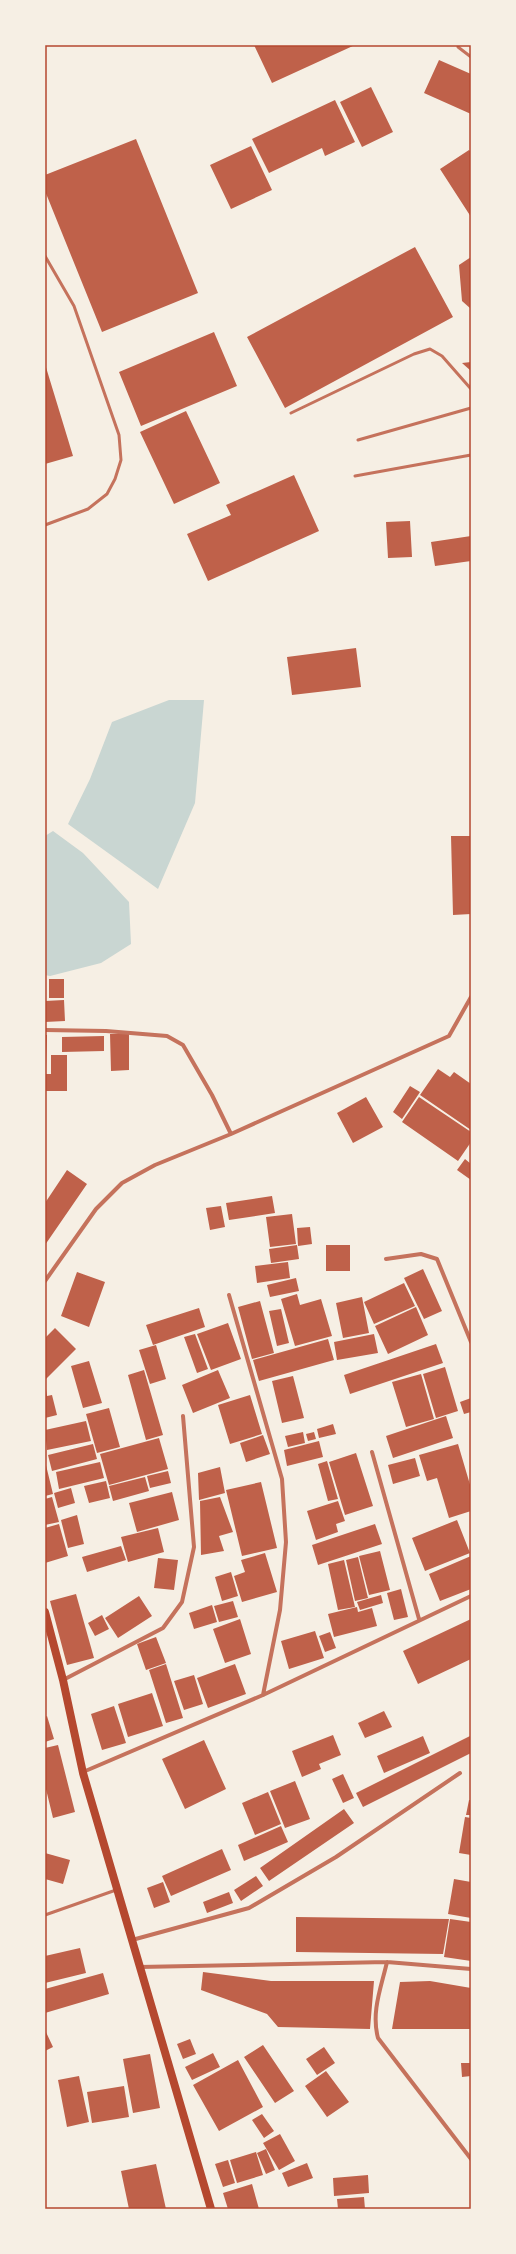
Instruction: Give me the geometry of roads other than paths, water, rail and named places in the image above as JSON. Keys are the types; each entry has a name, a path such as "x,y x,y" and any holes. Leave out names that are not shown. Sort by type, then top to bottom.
{"main road":[{"path":"45,1612 63,1680 83,1772 138,1967 211,2209"}],"street":[{"path":"45,1281 96,1209 122,1183 155,1165 231,1134 449,1036 471,997"},
{"path":"45,1030 167,1036 183,1045 212,1095 231,1134"},
{"path":"386,1259 421,1254 437,1259 471,1342"},
{"path":"229,1295 282,1479 286,1542 280,1603 263,1695"},
{"path":"63,1680 162,1628 182,1602 194,1546 183,1416"},
{"path":"372,1452 419,1619"},
{"path":"83,1772 263,1695 419,1619 471,1596"},
{"path":"131,1941 249,1908 336,1857 460,1773"},
{"path":"138,1967 387,1962 471,1969"},
{"path":"387,1962 376,2008 374,2024 378,2038 471,2159"}],"lane":[{"path":"458,48 471,57"},
{"path":"45,256 74,306 119,434 121,460 115,479 107,494 88,509 45,525"},
{"path":"291,413 414,354 430,349 442,356 471,389"},
{"path":"358,440 471,408"},
{"path":"355,476 471,455"},
{"path":"45,1915 116,1890"}]}
